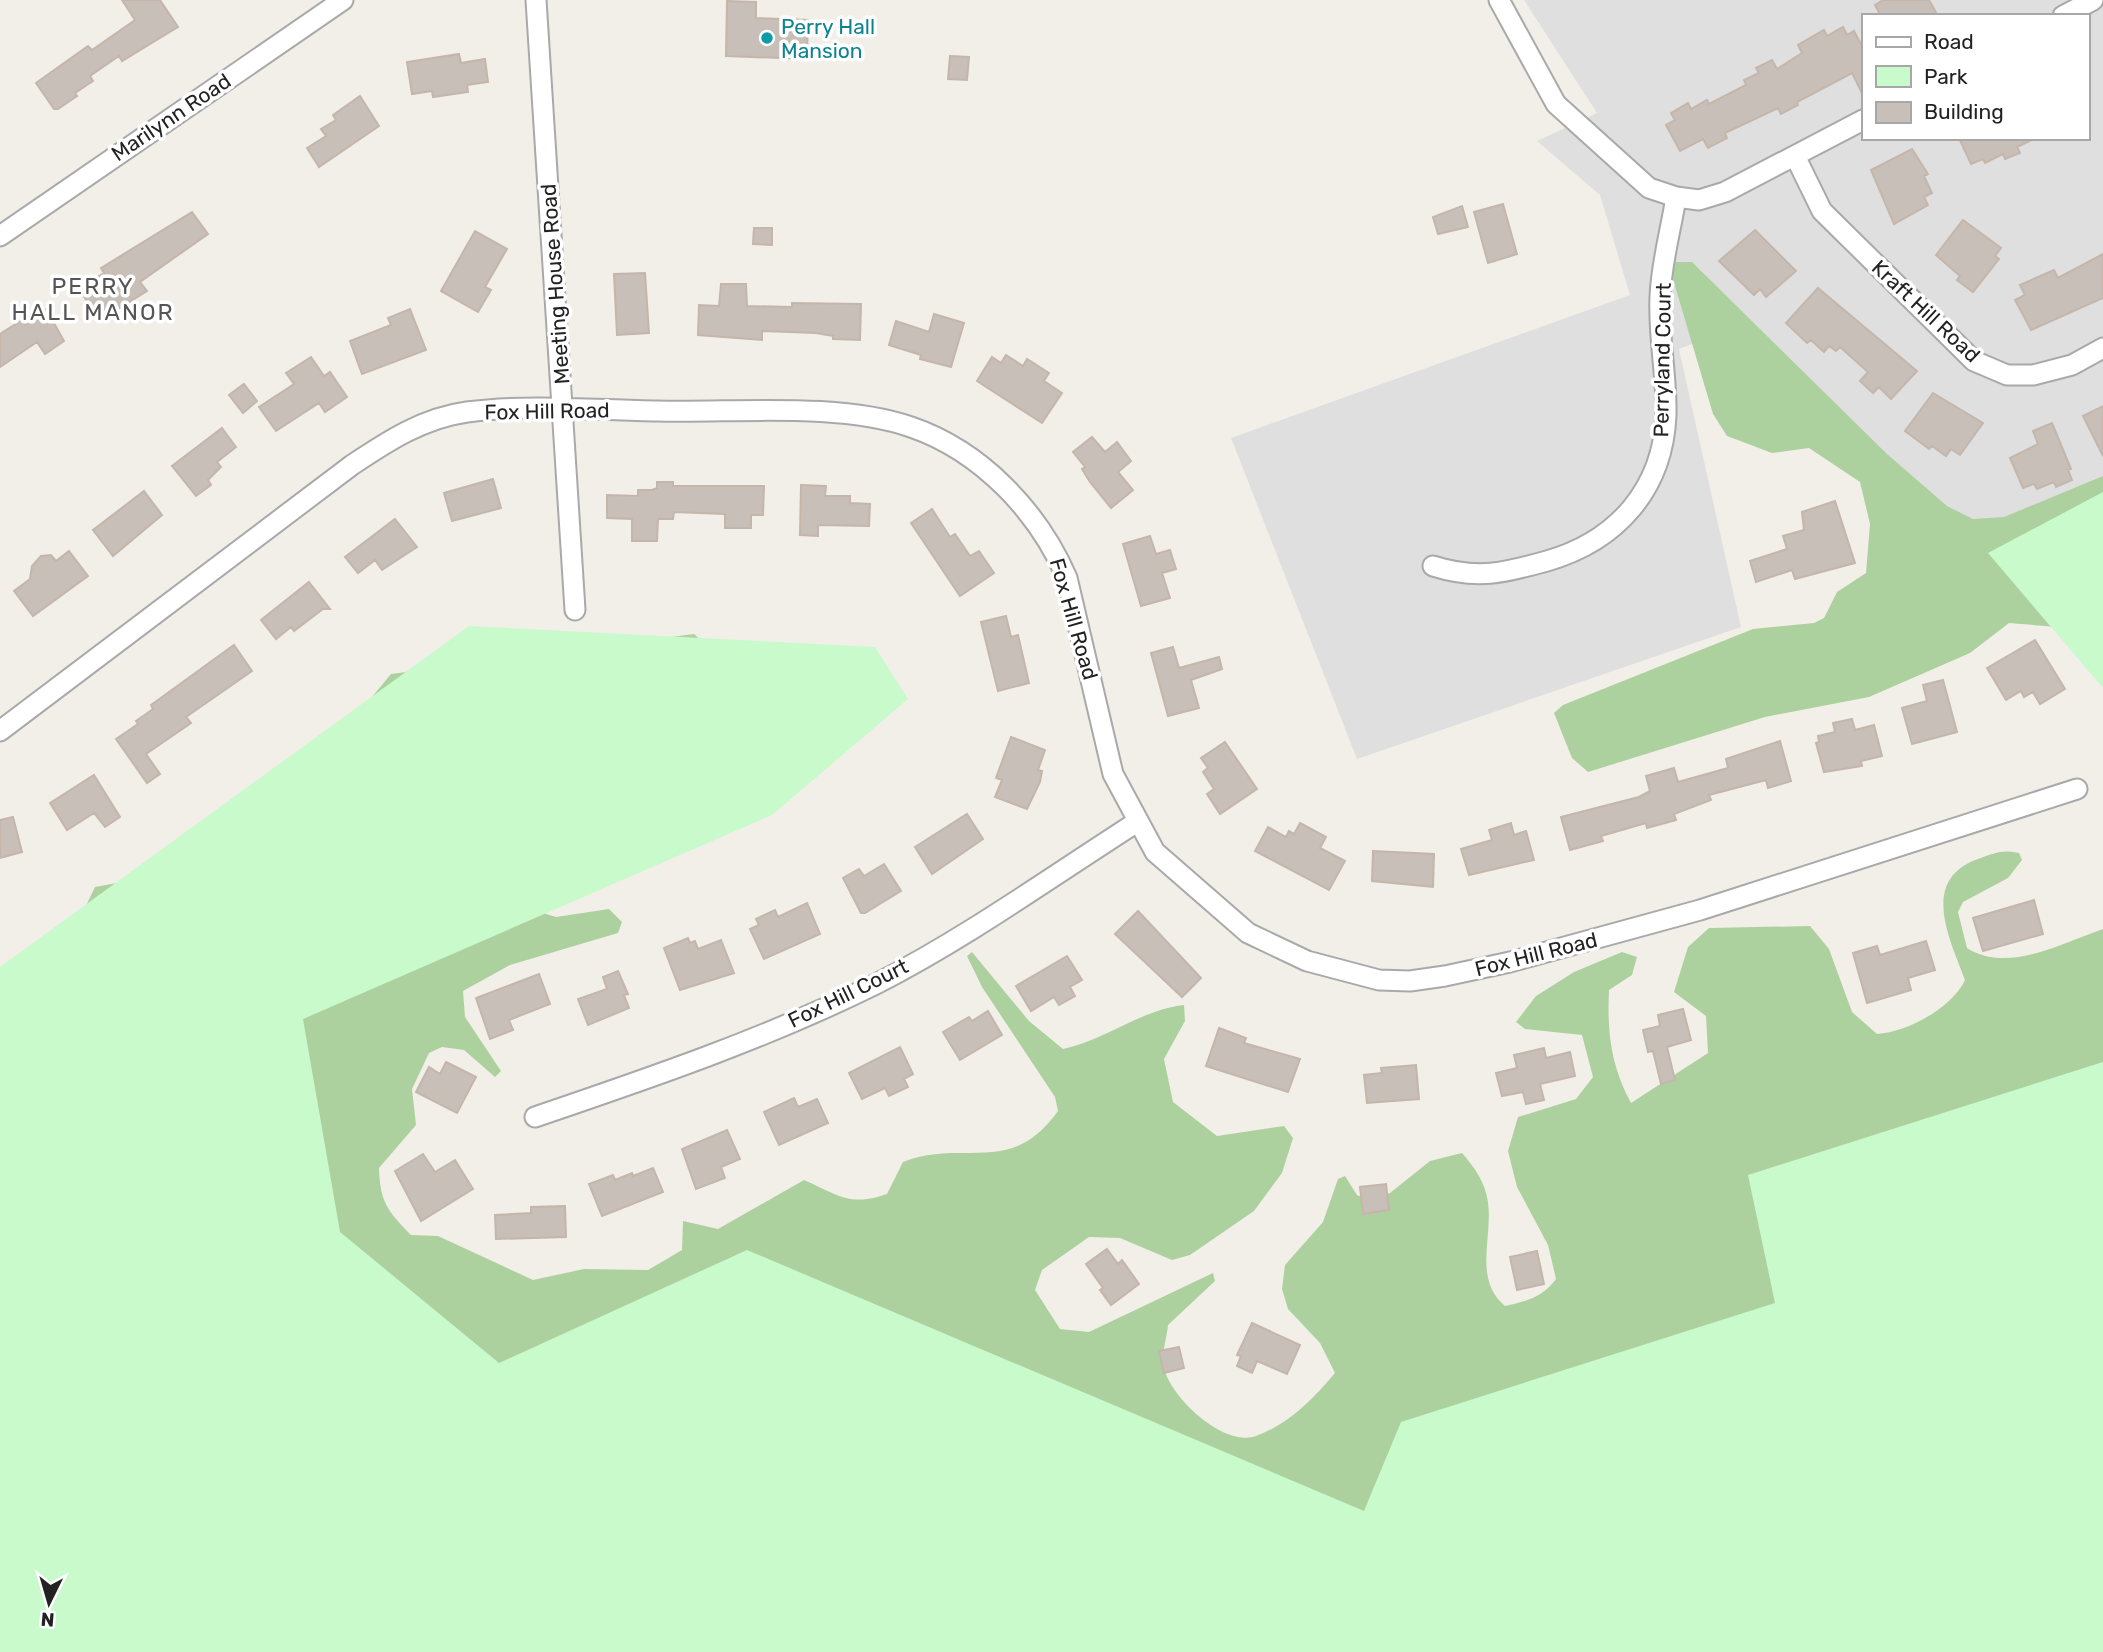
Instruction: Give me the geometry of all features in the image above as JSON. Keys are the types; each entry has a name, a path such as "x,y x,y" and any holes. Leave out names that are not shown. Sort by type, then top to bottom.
{"street":[{"name":"Marilynn Road","path":"0,236 343,0"},
{"name":"Meeting House Road","path":"536,0 575,610"},
{"path":"1499,0 1556,104 1649,188 1676,197 1699,200 1724,192 1862,121"},
{"path":"2067,14 2093,0"},
{"name":"Kraft Hill Road","path":"1794,156 1822,211 1974,360 2007,375 2033,376 2072,365 2103,348"},
{"name":"Perryland Court","path":"1433,566 1461,575 1490,575 1569,554 1596,542 1633,508 1649,481 1664,437 1666,412 1660,296 1676,197"},
{"name":"Fox Hill Road","path":"0,731 239,548 393,437 426,422 466,412 563,407 790,412 882,421 911,427 935,437 984,467 1014,496 1059,559 1084,641 1113,774 1155,852 1248,933 1307,961 1379,980 1410,981 1510,962 1700,910 2077,789"},
{"name":"Fox Hill Court","path":"536,1117 714,1052 876,984 974,926 1137,822"}],"shaded area":[{"path":"1524,0 2103,0 2103,492 1988,553 1738,326 1679,349 1741,627 1357,759 1231,438 1630,295 1600,195 1537,141 1597,113"}],"green space":[{"path":"1674,262 1692,262 1887,454 1947,506 1973,519 2004,517 2103,476 2103,650 2081,629 2009,623 1970,653 1869,697 1765,717 1588,772 1572,758 1554,713 1563,705 1753,629 1814,623 1824,618 1837,592 1866,573 1870,524 1860,482 1809,448 1772,453 1727,436 1713,414 1672,276"},
{"path":"2103,492 2103,688 1988,553"},
{"path":"469,626 875,647 908,699 772,815 303,1019 340,1232 499,1363 747,1250 1364,1511 1401,1422 1775,1303 1748,1175 2103,1062 2103,1652 0,1652 0,967"},
{"path":"694,634 704,643 543,913 556,917 609,909 622,922 618,933 510,965 463,991 465,1017 501,1071 495,1077 464,1050 442,1047 429,1053 412,1089 416,1125 379,1168 381,1190 387,1206 411,1235 438,1236 533,1280 584,1269 648,1270 682,1250 683,1221 718,1229 804,1180 844,1198 874,1198 887,1194 903,1162 947,1153 986,1153 1022,1144 1040,1131 1058,1111 1055,1097 982,987 967,956 972,952 1029,1021 1063,1049 1094,1039 1153,1013 1184,1005 1185,1021 1164,1059 1173,1102 1217,1136 1284,1126 1293,1138 1282,1173 1254,1211 1190,1255 1172,1260 1120,1238 1089,1237 1042,1270 1035,1290 1060,1329 1089,1332 1213,1273 1215,1281 1168,1325 1163,1363 1174,1389 1198,1416 1228,1434 1243,1438 1256,1436 1279,1425 1300,1410 1335,1373 1320,1343 1288,1309 1282,1289 1285,1265 1323,1222 1338,1179 1345,1176 1357,1195 1370,1200 1390,1193 1430,1161 1462,1153 1479,1176 1487,1195 1487,1271 1495,1295 1505,1306 1540,1294 1556,1279 1548,1245 1517,1187 1508,1151 1518,1117 1576,1099 1593,1077 1582,1035 1525,1029 1516,1022 1536,996 1574,972 1622,952 1637,957 1632,975 1609,990 1612,1049 1619,1076 1631,1103 1708,1053 1706,1016 1674,992 1688,947 1709,928 1810,926 1829,949 1852,1012 1877,1034 1902,1029 1939,1009 1959,990 1965,980 1952,947 1944,912 1944,896 1949,881 1960,869 1978,859 1994,853 2019,853 2022,860 2008,878 1963,902 1958,912 1967,948 1999,958 2017,957 2035,954 2103,929 2103,1652 0,1652 68,943 95,887 138,879 315,766 391,674"}],"building":[{"path":"122,0 160,0 178,27 122,61 119,56 90,76 93,81 75,93 77,96 54,109 36,83 88,46 92,50 135,20"},
{"path":"1883,0 1929,0 1937,14 1880,14 1875,5"},
{"name":"Perry Hall Mansion","path":"727,1 756,2 756,18 808,20 807,59 726,56"},
{"path":"1843,27 1847,35 1854,31 1862,46 1862,93 1852,73 1797,102 1798,105 1781,114 1778,108 1725,133 1727,138 1708,148 1703,139 1680,151 1666,125 1675,120 1671,113 1688,103 1691,109 1707,100 1709,104 1746,85 1744,80 1759,73 1756,68 1772,60 1777,69 1802,53 1798,45 1824,30 1827,36"},
{"path":"459,54 461,63 485,59 488,82 467,85 468,92 433,97 432,91 412,94 407,62"},
{"path":"950,56 969,57 967,80 948,79"},
{"path":"360,96 379,126 319,167 307,148 326,136 321,129 336,120 333,115"},
{"path":"1960,140 2032,140 2017,147 2020,153 2005,159 2003,154 1985,163 1983,159 1971,164"},
{"path":"1912,149 1928,174 1924,176 1932,193 1924,197 1928,205 1894,224 1871,170"},
{"path":"1503,204 1517,254 1488,263 1474,212"},
{"path":"1462,206 1468,227 1438,234 1433,217"},
{"path":"192,212 208,234 140,282 147,291 99,321 79,288 104,273 101,268"},
{"path":"1963,220 2001,248 1995,256 1999,259 1973,292 1957,280 1960,276 1936,255"},
{"path":"754,228 772,228 772,245 753,244"},
{"path":"1755,230 1796,271 1766,297 1760,289 1754,295 1719,261"},
{"path":"475,231 507,249 485,287 491,290 478,312 441,291"},
{"path":"2103,254 2103,298 2031,330 2015,300 2025,295 2020,285 2054,270 2058,278"},
{"path":"645,273 649,333 617,335 614,274"},
{"path":"721,284 746,284 747,306 792,307 792,303 861,304 860,340 833,339 833,336 816,333 762,331 762,340 698,335 699,305 719,306"},
{"path":"1818,288 1917,371 1891,399 1879,387 1873,393 1860,381 1868,372 1840,347 1836,351 1829,346 1824,352 1811,340 1807,343 1786,323"},
{"path":"46,309 64,341 45,354 37,342 0,367 0,334 22,320 25,324"},
{"path":"410,309 426,350 362,374 350,341 391,325 388,318"},
{"path":"934,314 964,323 951,367 920,359 921,355 889,345 896,321 929,332"},
{"path":"1006,355 1023,366 1027,359 1049,373 1044,381 1062,393 1042,423 977,381 992,357 1001,363"},
{"path":"311,357 324,376 330,372 347,397 325,412 319,403 276,431 259,407 294,384 286,373"},
{"path":"244,384 257,401 243,413 229,395"},
{"path":"1933,393 1983,423 1960,455 1951,449 1946,456 1932,446 1929,449 1905,431"},
{"path":"2103,406 2103,456 2083,416"},
{"path":"2052,423 2071,469 2068,470 2072,480 2056,487 2054,482 2037,489 2034,484 2023,488 2010,458 2038,444 2033,431"},
{"path":"222,428 236,447 217,462 221,467 208,480 211,485 196,496 172,466"},
{"path":"1092,437 1105,452 1117,442 1131,461 1118,472 1133,490 1111,508 1090,482 1082,469 1085,467 1073,452"},
{"path":"493,479 501,508 452,521 444,493"},
{"path":"657,482 673,482 673,486 764,486 763,515 751,515 751,528 725,528 725,514 674,512 673,519 658,519 657,541 632,541 632,519 607,518 607,495 638,496 638,490 657,488"},
{"path":"801,485 826,486 825,496 850,496 850,503 870,504 869,526 818,525 818,536 800,535"},
{"path":"144,491 162,515 113,556 93,530"},
{"path":"1835,501 1855,563 1795,579 1792,570 1756,582 1750,561 1787,549 1783,536 1804,530 1802,512"},
{"path":"932,509 950,537 955,534 970,556 979,551 994,573 960,596 911,523"},
{"path":"395,519 417,547 382,570 375,560 358,573 345,557"},
{"path":"1150,536 1156,554 1170,550 1176,569 1162,573 1170,598 1141,606 1123,544"},
{"path":"69,551 88,576 33,616 14,591 30,579 32,566 41,556 51,555 56,561"},
{"path":"309,582 330,609 323,609 294,631 291,627 276,639 261,620"},
{"path":"1006,616 1011,637 1018,635 1029,683 998,691 981,622"},
{"path":"2035,640 2065,689 2040,704 2033,692 2024,697 2021,691 2006,700 1987,668"},
{"path":"234,645 252,671 186,717 191,723 146,754 160,774 147,783 116,739 138,724 136,721 153,709 151,705"},
{"path":"1173,647 1179,668 1219,657 1222,669 1191,680 1199,708 1168,716 1151,653"},
{"path":"1943,680 1957,732 1912,744 1902,708 1927,701 1923,685"},
{"path":"1852,719 1855,730 1874,725 1882,756 1861,761 1862,766 1824,772 1816,743 1819,742 1818,736 1835,732 1833,723"},
{"path":"1011,737 1045,750 1038,770 1042,771 1040,782 1027,809 995,797 1002,780 996,778"},
{"path":"1780,741 1791,781 1768,788 1766,780 1709,795 1711,800 1674,814 1676,820 1647,828 1646,823 1601,836 1603,841 1570,850 1561,817 1639,797 1650,791 1646,776 1674,768 1678,782 1728,768 1726,759"},
{"path":"1225,742 1257,789 1220,814 1207,794 1214,789 1203,772 1208,768 1201,758"},
{"path":"94,775 120,817 105,827 94,813 67,830 50,803"},
{"path":"967,814 983,839 932,874 915,847"},
{"path":"13,817 22,852 0,858 0,820"},
{"path":"1300,823 1326,837 1320,848 1345,861 1329,890 1255,851 1268,827 1286,837 1289,831 1294,834"},
{"path":"1511,823 1514,835 1526,831 1534,860 1469,875 1461,849 1492,840 1489,830"},
{"path":"1373,851 1434,854 1433,887 1372,881"},
{"path":"884,864 901,891 861,913 843,878 859,869 864,876"},
{"path":"2034,900 2043,934 1983,951 1973,918"},
{"path":"807,903 820,934 764,959 750,929 759,925 756,919 775,910 778,917"},
{"path":"1138,911 1201,978 1182,997 1115,934"},
{"path":"688,938 690,943 695,941 698,949 721,940 734,973 680,990 664,948"},
{"path":"1926,941 1935,970 1908,978 1911,990 1867,1003 1853,953 1877,946 1880,955"},
{"path":"1067,956 1082,980 1070,987 1075,996 1059,1005 1054,997 1031,1011 1016,986"},
{"path":"618,971 628,994 624,995 629,1008 588,1025 578,999 607,989 603,977"},
{"path":"539,974 550,1004 509,1020 513,1030 490,1039 476,998"},
{"path":"1683,1009 1691,1040 1667,1047 1675,1080 1661,1084 1653,1051 1648,1052 1643,1030 1660,1026 1658,1015"},
{"path":"988,1011 1002,1035 960,1060 943,1032 969,1017 972,1021"},
{"path":"1219,1028 1246,1038 1244,1043 1300,1059 1288,1092 1206,1066"},
{"path":"900,1047 913,1074 904,1079 908,1087 889,1096 885,1088 862,1099 849,1073"},
{"path":"1544,1048 1546,1058 1570,1052 1575,1076 1540,1084 1544,1100 1526,1104 1523,1092 1502,1096 1496,1073 1517,1068 1514,1055"},
{"path":"446,1062 476,1077 457,1113 416,1092 429,1067 440,1074"},
{"path":"1416,1065 1419,1099 1367,1103 1364,1075 1382,1073 1381,1068"},
{"path":"794,1098 798,1107 817,1099 828,1123 779,1145 764,1112"},
{"path":"727,1130 740,1159 721,1167 725,1178 696,1189 682,1149"},
{"path":"423,1154 435,1172 455,1160 473,1189 421,1221 395,1171"},
{"path":"653,1168 663,1192 602,1216 589,1184 613,1175 615,1180 632,1173 633,1176"},
{"path":"1386,1184 1389,1210 1363,1214 1360,1187"},
{"path":"565,1206 566,1237 496,1239 495,1215 531,1213 531,1207"},
{"path":"1107,1249 1118,1264 1122,1260 1139,1284 1111,1305 1086,1264"},
{"path":"1537,1251 1544,1284 1517,1290 1510,1257"},
{"path":"1252,1323 1300,1345 1287,1374 1257,1361 1252,1373 1237,1366 1241,1356 1237,1355"},
{"path":"1179,1347 1184,1368 1164,1373 1159,1351"}],"place":[{"name":"Perry Hall Mansion","path":"767,38"}],"district":[{"name":"PERRY HALL MANOR","path":"93,299"}]}
